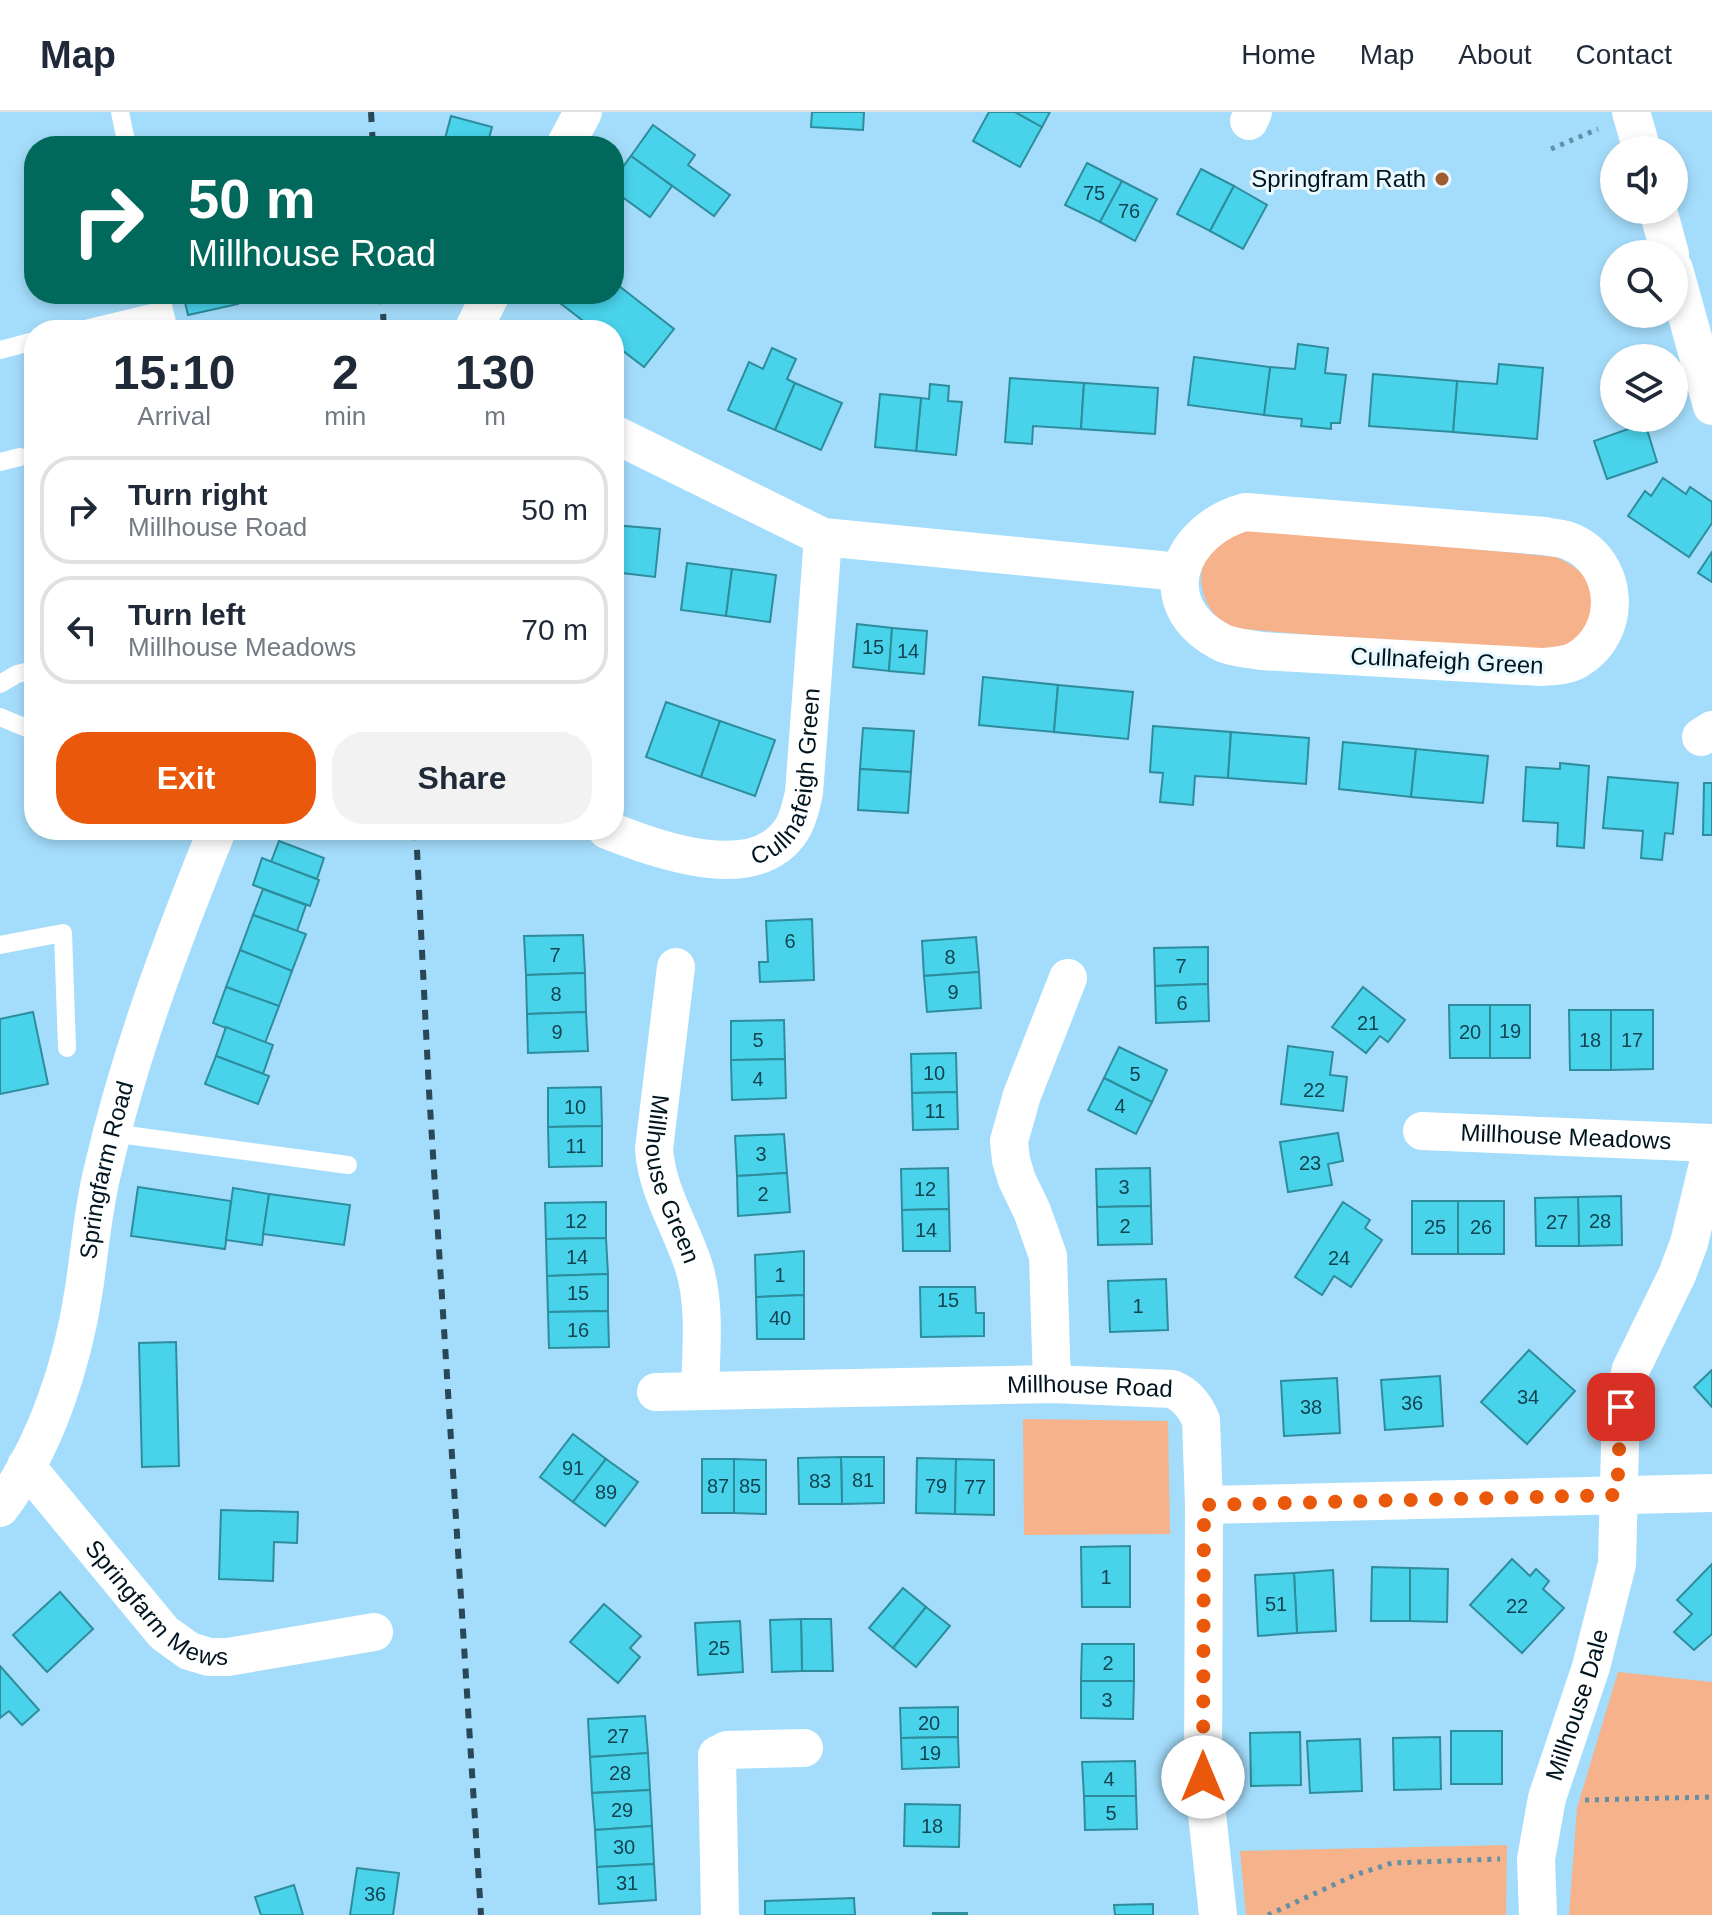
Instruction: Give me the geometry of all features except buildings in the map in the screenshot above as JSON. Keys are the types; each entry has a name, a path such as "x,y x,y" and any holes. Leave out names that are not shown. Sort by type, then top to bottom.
{"street":[{"path":"570,136 583,112"},
{"path":"1631,112 1638,136"},
{"path":"1688,319 1712,406"},
{"path":"624,439 823,537 1180,572"},
{"name":"Cullnafeigh Green","path":"1245,512 1545,536 1569,541 1595,559 1609,585 1611,611 1605,631 1593,646 1579,659 1562,666 1261,651 1230,646 1202,628 1180,597 1180,572 1190,549 1212,526 1245,512"},
{"name":"Cullnafeigh Green","path":"624,836 672,853 722,859 755,857 770,850 792,830 804,793 823,537"},
{"name":"Springfarm Road","path":"0,1508 26,1466 51,1412 69,1362 84,1291 102,1172 112,1133 167,954 213,840"},
{"name":"Millhouse Green","path":"676,967 654,1149 665,1200 693,1264 699,1288 702,1315 700,1391"},
{"path":"1052,1384 1048,1256 1017,1180 1009,1141 1022,1095 1068,978"},
{"name":"Millhouse Meadows","path":"1422,1131 1712,1146 1689,1243 1677,1275 1631,1369 1621,1407 1617,1495"},
{"name":"Millhouse Road","path":"656,1392 1052,1384 1159,1387 1182,1393 1201,1420 1204,1505"},
{"name":"Springfarm Mews","path":"26,1466 156,1625 189,1651 209,1657 228,1657 374,1632"},
{"path":"1218,1915 1203,1777 1204,1505 1712,1493"},
{"name":"Millhouse Dale","path":"1538,1915 1536,1859 1547,1798 1613,1590 1617,1564 1617,1495"},
{"path":"720,1915 717,1755 727,1750 804,1748"}],"lane":[{"path":"120,112 125,136"},
{"path":"110,320 156,304"},
{"path":"0,350 24,344"},
{"path":"0,462 20,457"},
{"path":"0,684 24,672"},
{"path":"0,717 24,727"},
{"path":"0,945 63,933 67,1048"},
{"path":"112,1133 348,1165"}],"path":[{"path":"1551,149 1594,130"},
{"path":"1547,1798 1606,1801 1712,1797"},
{"path":"1268,1915 1355,1875 1392,1863 1536,1859"}],"shaded area":[{"path":"1244,529 1556,557 1581,573 1592,590 1593,601 1584,639 1540,656 1234,628 1211,610 1201,576 1211,551"},
{"path":"1023,1419 1168,1421 1170,1534 1024,1535"},
{"path":"1618,1672 1712,1682 1712,1915 1569,1915 1577,1808"},
{"path":"1507,1845 1506,1915 1246,1915 1240,1851"}],"railway":[{"path":"371,112 372,136"},
{"path":"383,304 383,320"},
{"path":"416,840 429,1091 481,1915"}],"place":[{"name":"Springfram Rath","path":"1442,179"}],"route":[{"path":"1203,1777 1204,1505 1617,1495 1621,1407"}]}
